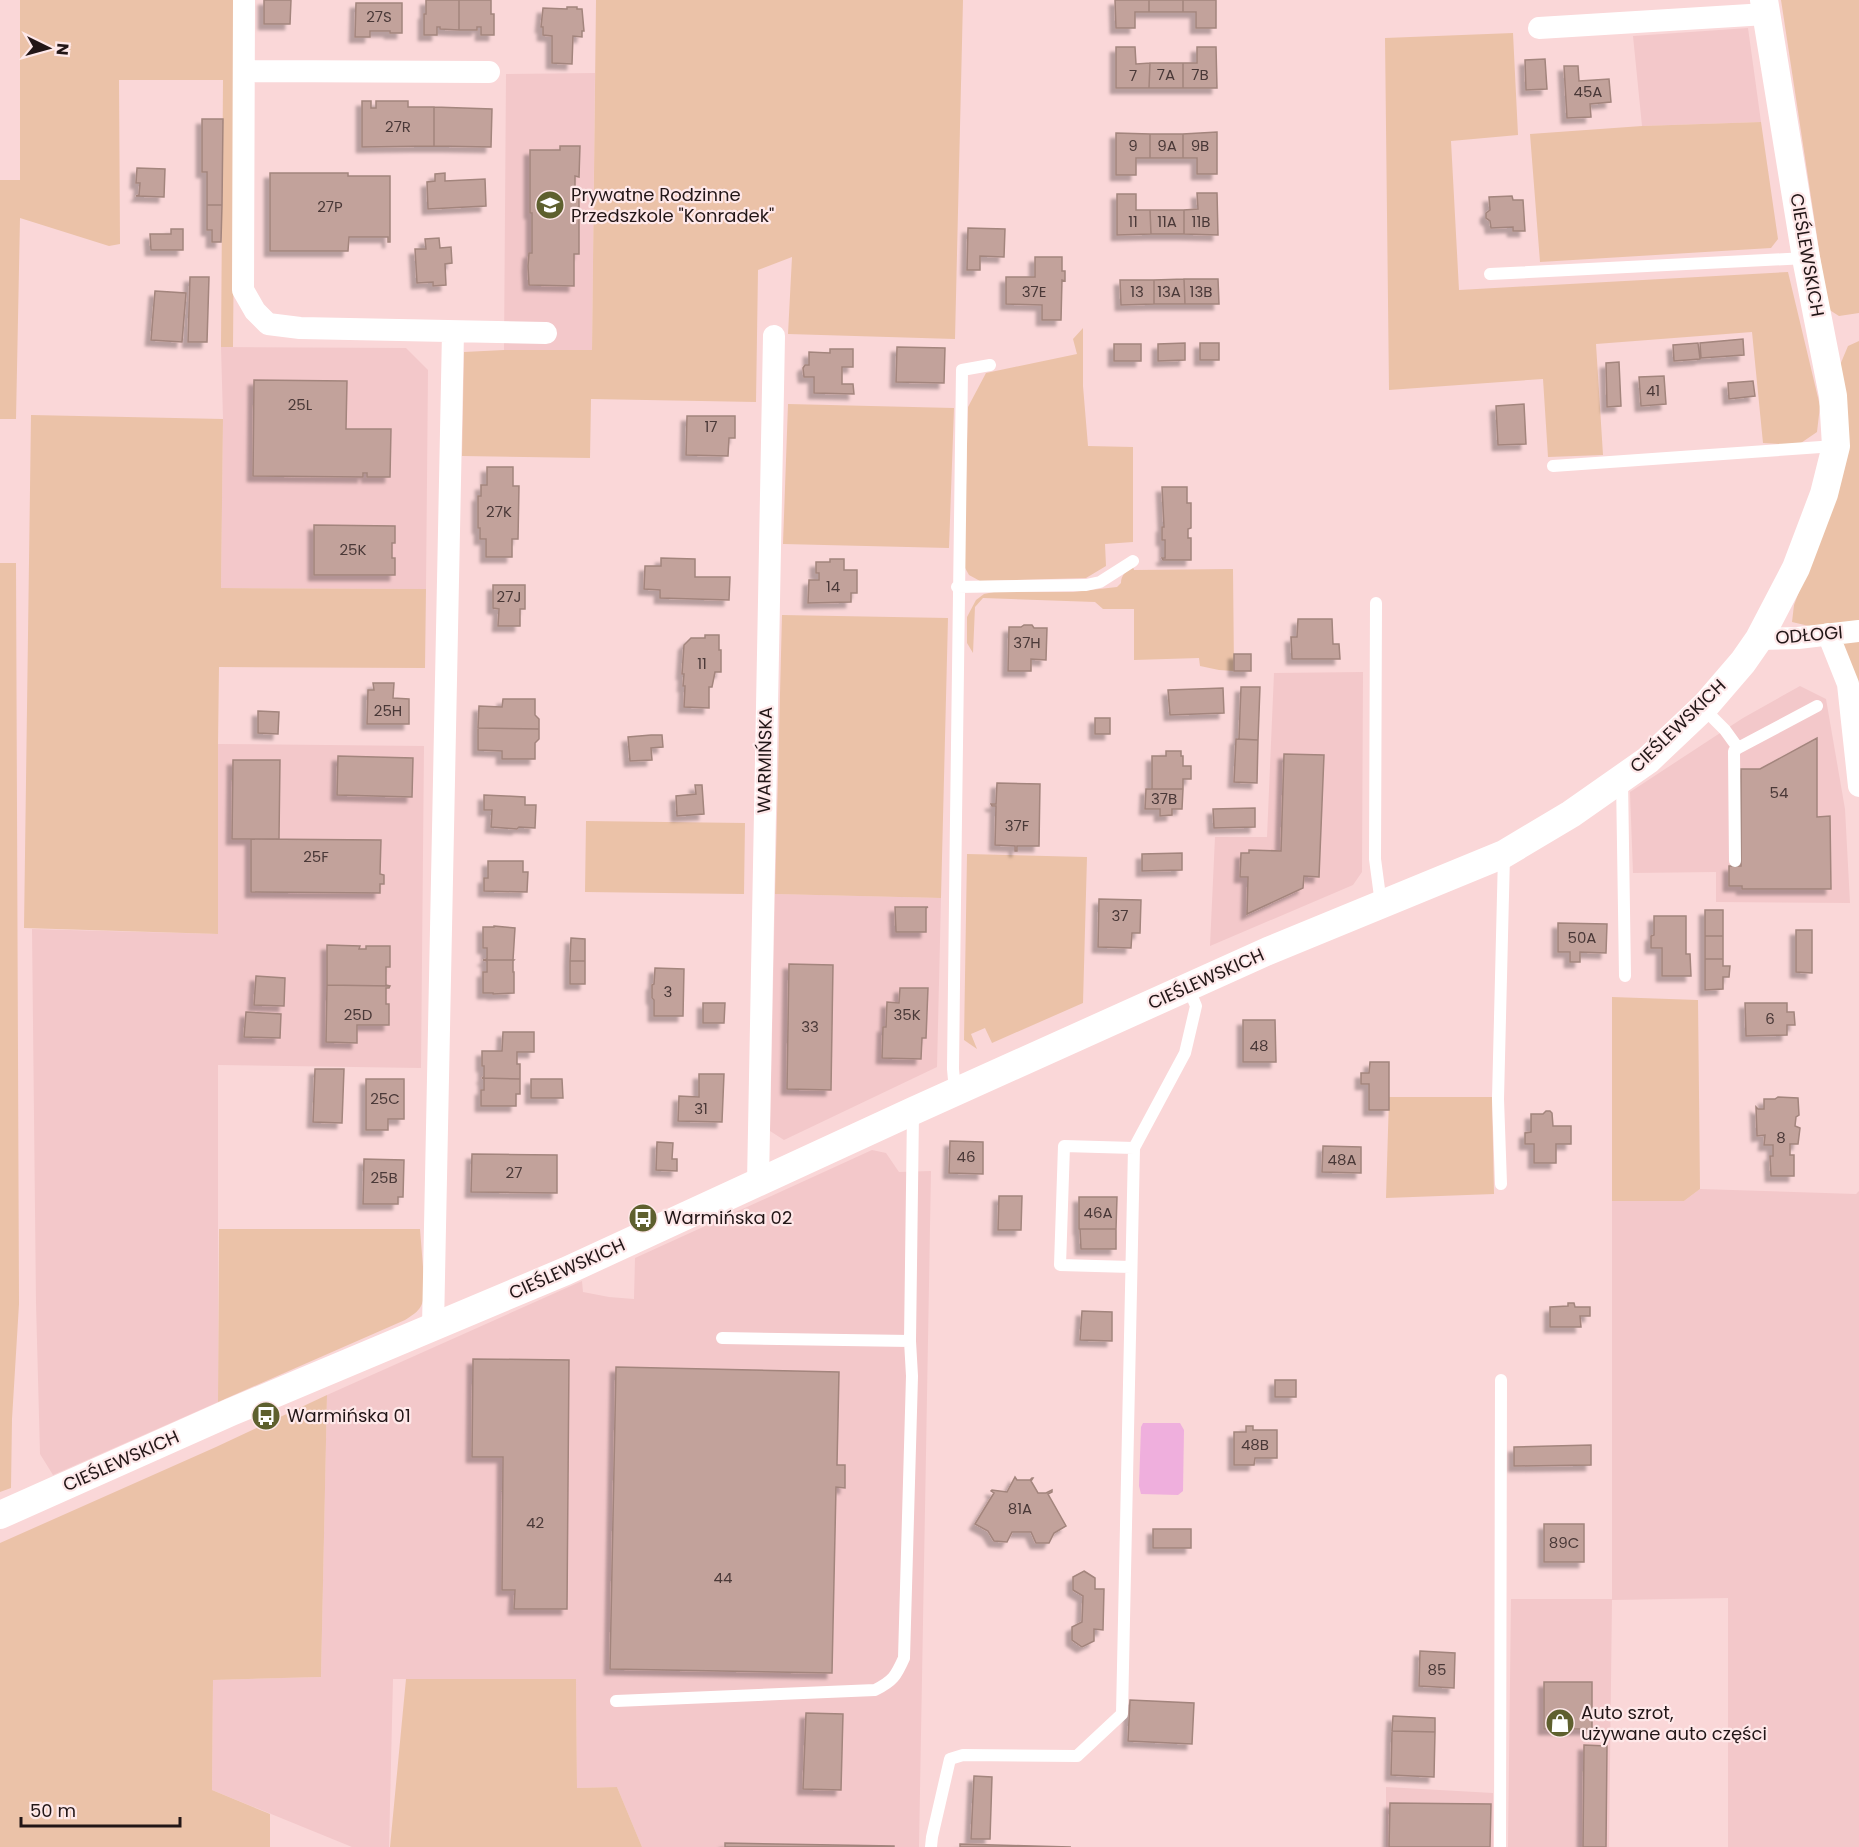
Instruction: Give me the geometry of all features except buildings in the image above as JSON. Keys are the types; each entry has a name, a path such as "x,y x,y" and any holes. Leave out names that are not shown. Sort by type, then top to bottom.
{"street":[{"path":"244,0 243,290 255,311 268,324 300,328 546,333"},
{"path":"1539,28 1765,7"},
{"name":"CIEŚLEWSKICH","path":"0,1515 231,1412 552,1277 955,1091 1268,951 1504,854 1571,814 1648,760 1702,708 1743,662 1759,639 1796,568 1824,494 1836,446 1833,396 1806,258 1765,7"},
{"path":"244,71 489,72"},
{"path":"433,1327 453,332"},
{"name":"WARMIŃSKA","path":"758,1183 774,336"},
{"name":"ODŁOGI","path":"1759,639 1798,638 1859,631"},
{"path":"1828,634 1848,684 1859,786"}],"lane":[{"path":"1490,274 1806,258"},
{"path":"955,1091 952,1069 957,587 962,370 990,365"},
{"path":"1553,466 1836,446"},
{"path":"957,587 1086,585 1100,582 1133,561"},
{"path":"1376,603 1375,859 1381,904"},
{"path":"1735,861 1734,751 1817,706"},
{"path":"1702,708 1725,730 1738,748"},
{"path":"1622,778 1625,976"},
{"path":"1501,1184 1498,1099 1504,854"},
{"path":"932,1847 932,1838 950,1759 963,1755 1077,1756 1122,1714 1134,1148 1185,1053 1196,1006 1188,987"},
{"path":"616,1701 875,1690 890,1683 904,1658 912,1376 910,1341 913,1111"},
{"path":"1131,1267 1060,1265 1064,1146 1134,1148"},
{"path":"722,1338 910,1341"},
{"path":"1500,1847 1501,1380"}],"shaded area":[{"path":"20,0 236,0 233,347 221,347 223,80 119,80 120,244 109,246 20,218 16,419 0,419 0,180 20,180"},
{"path":"596,0 963,0 955,339 788,334 792,257 758,270 756,402 591,399 590,458 462,456 464,352 592,350"},
{"path":"1781,0 1859,0 1859,313 1839,316 1828,309"},
{"path":"1748,28 1761,122 1642,126 1633,36"},
{"path":"1513,33 1518,135 1451,141 1459,290 1788,272 1820,406 1817,432 1798,445 1763,443 1752,332 1596,344 1603,455 1548,457 1543,379 1389,390 1385,38"},
{"name":"Prywatne Rodzinne Przedszkole \"Konradek\"","path":"595,73 592,351 504,350 506,74"},
{"path":"1761,122 1778,239 1771,248 1540,262 1530,134 1642,126"},
{"path":"1083,328 1083,386 1088,446 1133,447 1133,542 1105,544 1106,566 1086,578 980,581 969,575 964,566 968,407 986,373 1077,354 1073,339"},
{"path":"1859,341 1859,621 1809,626 1792,622 1794,605 1836,493 1840,365 1848,346"},
{"path":"221,347 406,348 428,370 426,589 221,588 223,419"},
{"path":"788,404 954,408 949,548 783,544"},
{"path":"31,415 223,419 221,588 426,589 425,668 219,667 218,934 24,928"},
{"path":"0,563 16,563 19,1304 12,1419 11,1488 0,1492"},
{"path":"1133,567 1134,570 1233,569 1234,671 1200,666 1199,658 1134,660 1134,609 1103,609 1095,602 983,598 975,607 973,653 967,643 967,617 976,600 984,594 1073,592 1117,587 1124,574"},
{"path":"782,615 948,618 941,898 775,894"},
{"path":"1859,639 1859,685 1840,641"},
{"path":"1363,672 1362,872 1353,885 1210,946 1215,837 1267,837 1274,673"},
{"path":"1800,686 1826,699 1845,809 1850,903 1716,902 1716,872 1633,873 1630,792 1743,718"},
{"path":"218,744 424,746 421,1068 218,1065 218,1402 53,1475 40,1454 32,929 218,934"},
{"path":"586,821 745,823 744,894 585,892"},
{"path":"967,854 1087,857 1083,1003 992,1043 985,1028 971,1034 977,1049 964,1040"},
{"path":"775,894 941,898 937,1067 784,1140 770,1131"},
{"path":"1612,997 1698,1000 1700,1189 1684,1201 1612,1201"},
{"path":"1389,1097 1492,1097 1494,1194 1386,1198"},
{"path":"872,1150 886,1153 899,1172 931,1171 919,1847 642,1847 617,1787 577,1788 576,1679 393,1679 389,1847 352,1847 212,1790 213,1680 321,1677 327,1395 582,1281 583,1292 634,1299 635,1258"},
{"path":"1700,1189 1856,1194 1859,1191 1859,1847 1728,1847 1728,1598 1612,1600 1609,1847 1508,1847 1511,1599 1612,1599 1612,1201 1684,1201"},
{"path":"219,1229 420,1229 425,1292 423,1302 417,1312 405,1320 218,1402"},
{"path":"327,1395 321,1677 213,1680 212,1790 270,1814 270,1847 0,1847 0,1543"},
{"path":"1143,1423 1180,1423 1184,1430 1183,1491 1178,1495 1141,1494 1139,1486"},
{"path":"406,1679 576,1679 577,1788 617,1787 642,1847 390,1847"},
{"path":"1386,1787 1493,1793 1493,1847 1386,1847"}],"place":[{"name":"Prywatne Rodzinne Przedszkole \"Konradek\"","path":"550,205"},
{"name":"Warmińska 02","path":"643,1218"},
{"name":"Warmińska 01","path":"266,1416"},
{"name":"Auto szrot, używane auto części","path":"1560,1723"}]}
